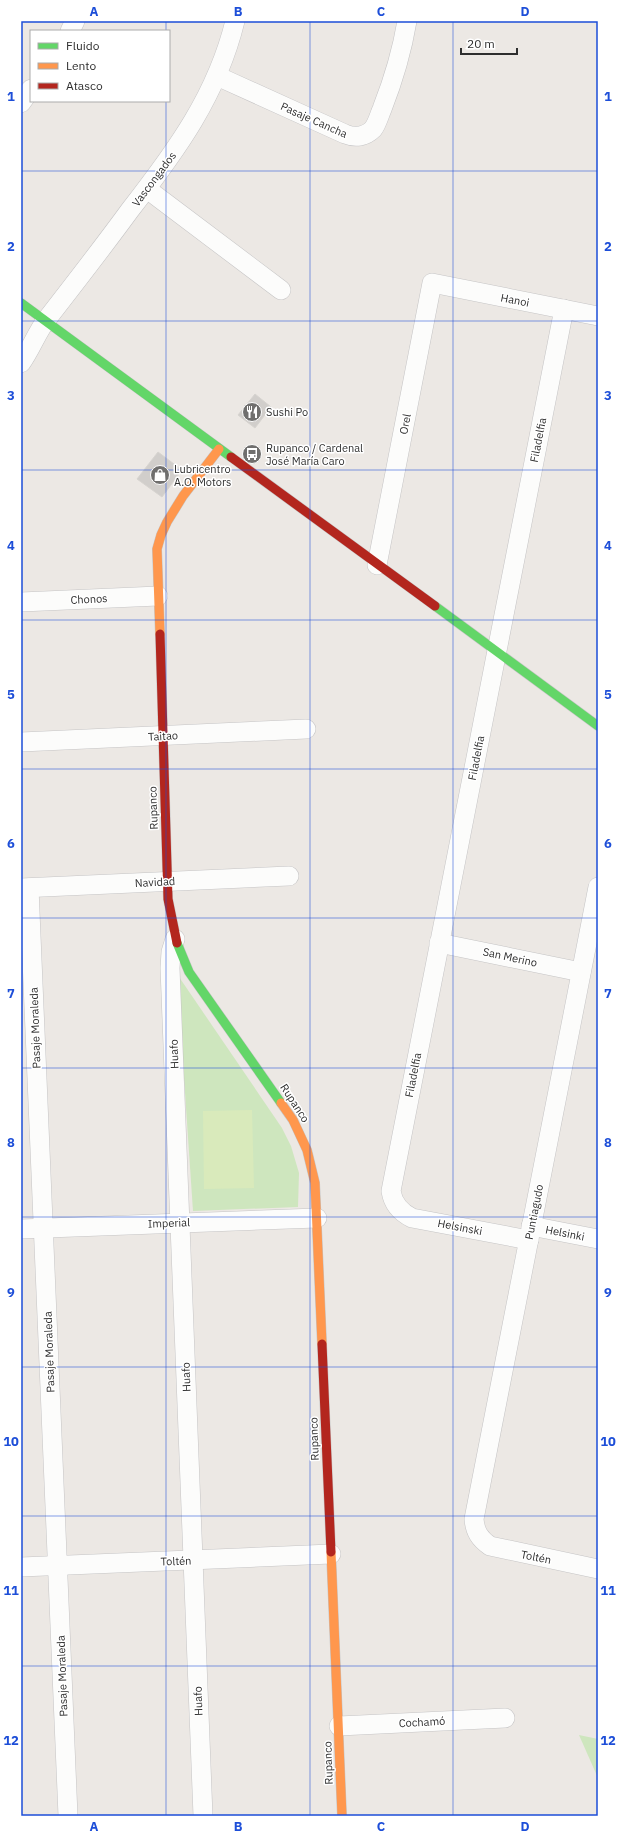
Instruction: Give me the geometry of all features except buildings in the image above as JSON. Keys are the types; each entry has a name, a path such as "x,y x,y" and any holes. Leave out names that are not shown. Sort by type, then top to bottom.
{"street":[{"path":"70,30 75,21"},
{"name":"Vascongados","path":"21,363 46,321 146,189 194,122 217,76 236,21"},
{"name":"Pasaje Cancha","path":"217,76 345,134 351,136 364,136 373,129 387,98 398,62 407,21"},
{"path":"21,103 30,90"},
{"path":"146,189 281,290"},
{"name":"Hanoi","path":"432,283 598,316"},
{"name":"Orel","path":"377,564 432,283"},
{"path":"21,303 598,726"},
{"name":"Filadelfia","path":"396,1206 392,1198 392,1183 564,309"},
{"name":"Rupanco","path":"219,449 164,526 157,549 167,881 170,919 181,956 195,982 293,1120 307,1150 315,1183 342,1816"},
{"name":"Chonos","path":"21,602 158,596"},
{"name":"Taitao","path":"21,742 306,729"},
{"name":"Navidad","path":"25,888 289,876"},
{"name":"Puntiagudo","path":"478,1536 475,1528 475,1511 598,887"},
{"name":"Pasaje Moraleda","path":"25,888 44,1228 68,1816"},
{"name":"Huafo","path":"175,940 171,952 170,964 203,1816"},
{"name":"San Merino","path":"439,943 581,972"},
{"name":"Helsinski","path":"396,1206 412,1218 530,1233"},
{"name":"Imperial","path":"21,1229 317,1218"},
{"name":"Helsinki","path":"530,1233 598,1239"},
{"name":"Toltén","path":"478,1536 490,1546 497,1549 598,1569"},
{"name":"Toltén","path":"21,1567 331,1554"},
{"name":"Cochamó","path":"339,1726 505,1718"}],"green space":[{"path":"177,974 282,1128 291,1146 299,1173 298,1207 193,1211"},
{"path":"252,1110 254,1188 204,1189 203,1111"},
{"path":"579,1735 598,1739 598,1778"}],"traffic: fast":[{"path":"21,303 231,457"},
{"path":"435,606 598,726"},
{"path":"177,943 189,972 281,1103"}],"traffic: slow":[{"path":"160,634 157,549 161,535 183,496 219,449"},
{"path":"281,1103 293,1120 307,1150 315,1183 322,1344"},
{"path":"331,1552 342,1816"}],"traffic: jam":[{"path":"231,457 435,606"},
{"path":"160,634 168,899 177,943"},
{"path":"322,1344 331,1552"}],"place":[{"name":"Sushi Po","path":"252,412"},
{"name":"Rupanco / Cardenal José María Caro","path":"252,454"},
{"name":"Lubricentro A.O. Motors","path":"160,475"}]}
